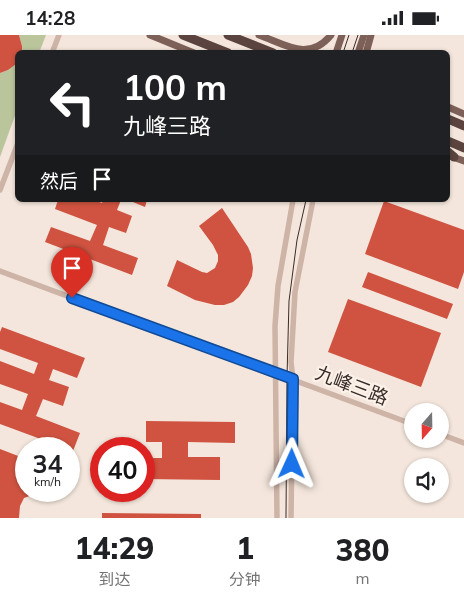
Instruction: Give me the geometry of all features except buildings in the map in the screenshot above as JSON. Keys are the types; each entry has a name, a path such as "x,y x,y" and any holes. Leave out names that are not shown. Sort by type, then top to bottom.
{"highway":[{"path":"183,35 220,50"},
{"path":"228,35 262,50"},
{"path":"450,120 464,126"},
{"path":"450,142 464,148"}],"main road":[{"path":"150,35 187,50"},
{"path":"259,35 304,50 313,49 324,43 331,35"},
{"path":"337,50 342,35"},
{"path":"359,50 364,35"},
{"path":"367,50 371,35"},
{"path":"450,108 464,114"},
{"path":"450,154 464,161"}],"street":[{"path":"53,50 59,35"},
{"path":"364,35 362,45 364,50"},
{"path":"0,189 15,151"},
{"path":"277,518 275,326 278,286 293,202"},
{"path":"291,518 292,362 296,292 313,202"},
{"name":"九峰三路","path":"0,271 404,421"},
{"path":"449,437 464,443"}],"green space":[{"path":"19,35 46,35 40,50 21,50"},
{"path":"15,64 15,116 0,157 0,73 8,70"}],"tram line":[{"path":"344,50 349,35"},
{"path":"353,50 358,35"},
{"path":"286,518 289,301 297,240 306,202"}],"route":[{"path":"72,298 293,379 292,464"}]}
